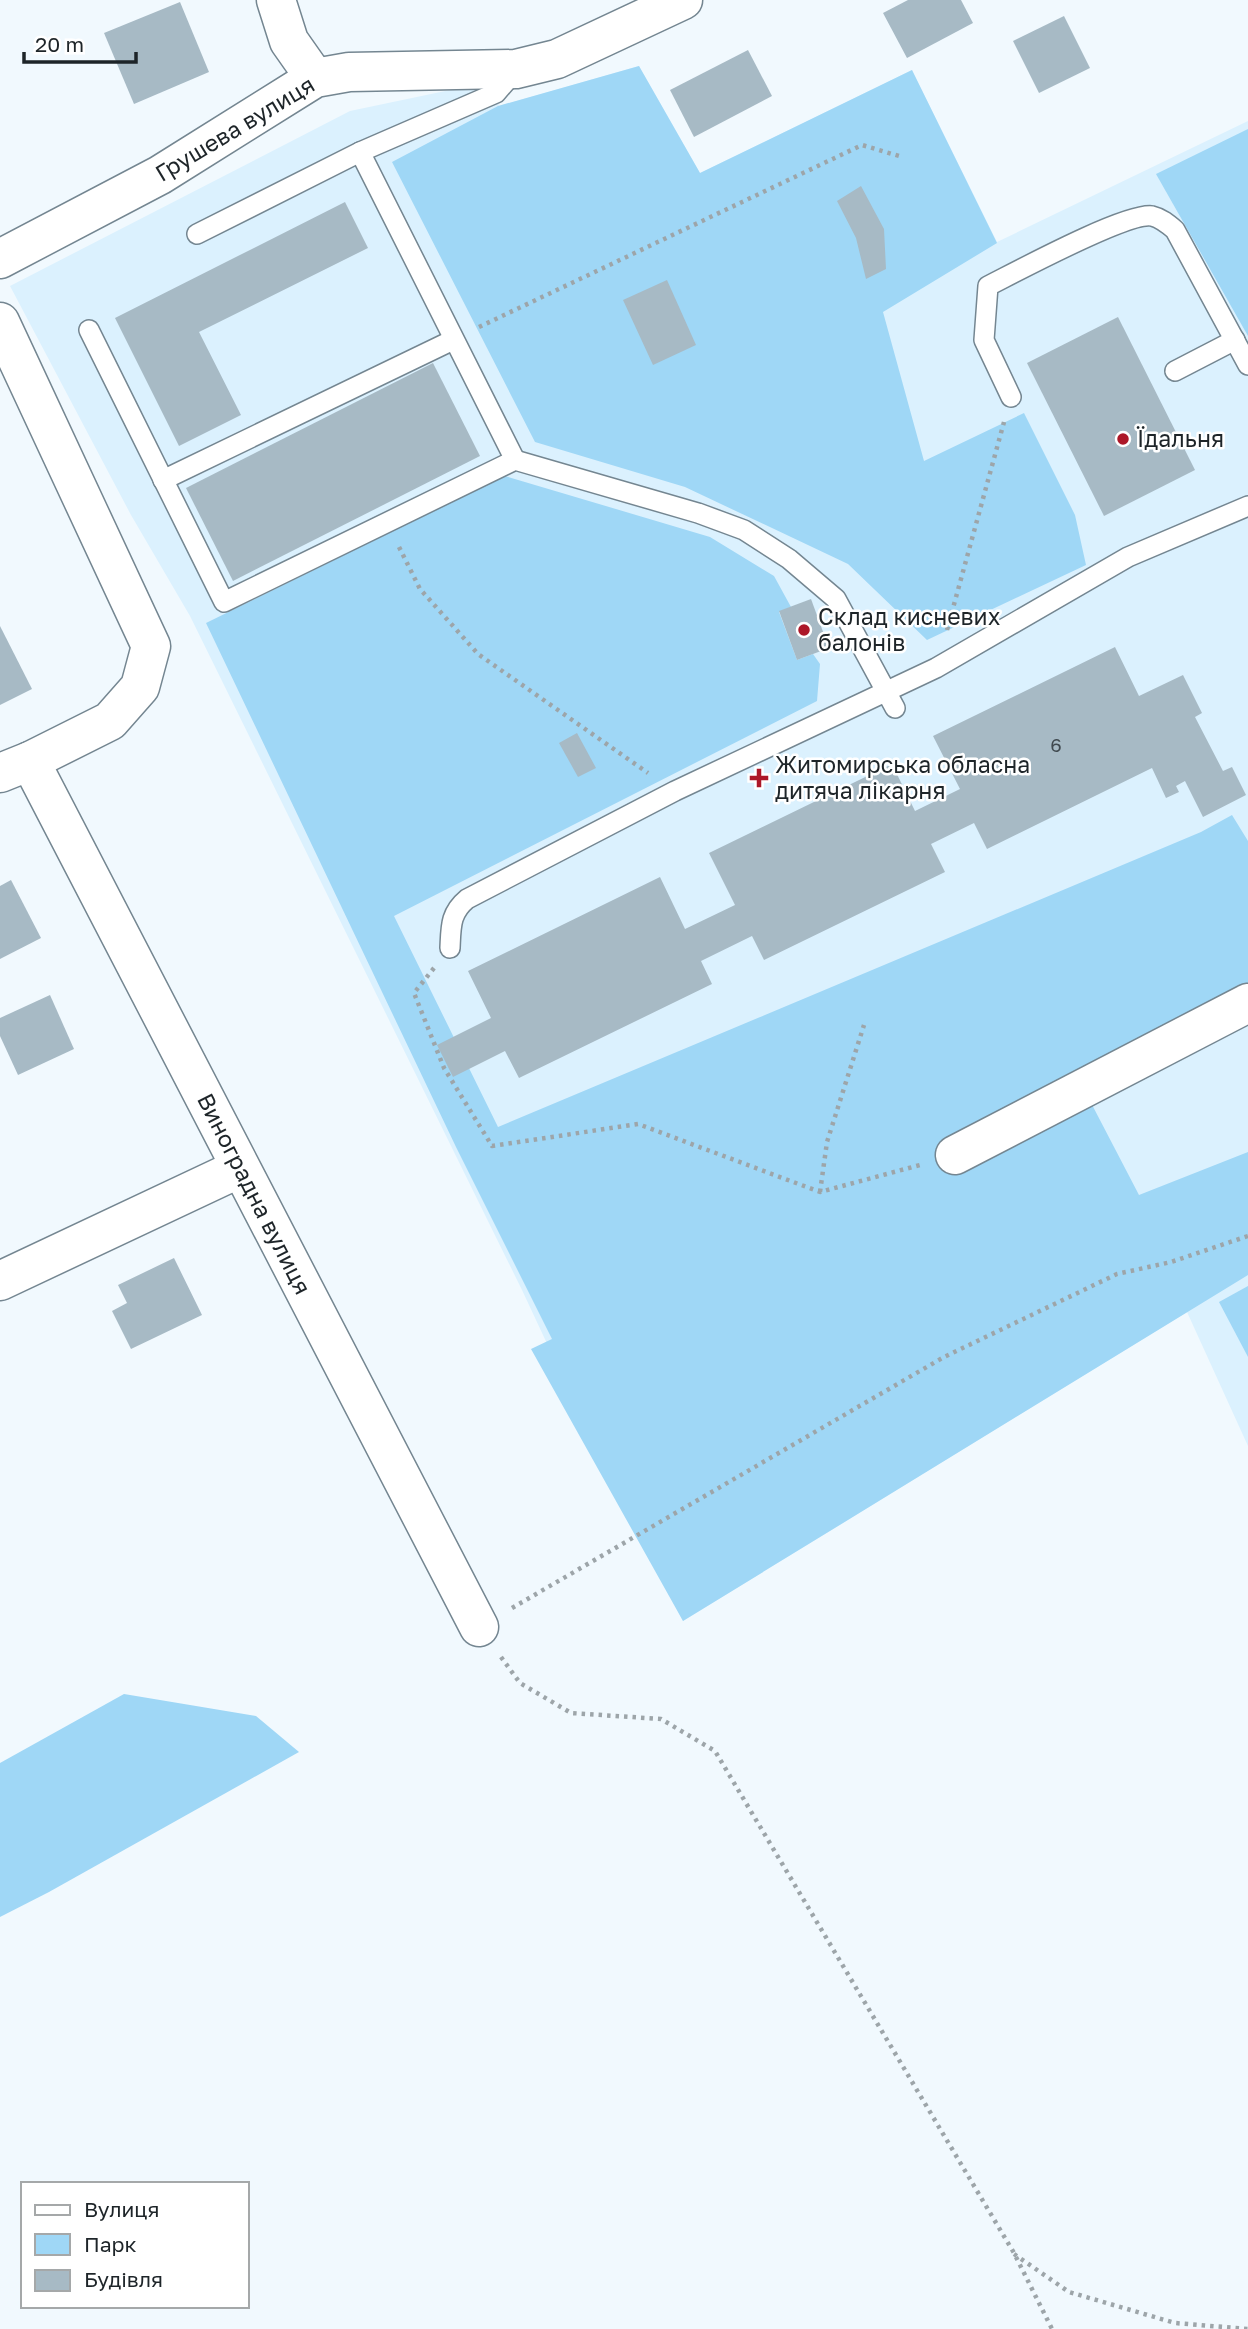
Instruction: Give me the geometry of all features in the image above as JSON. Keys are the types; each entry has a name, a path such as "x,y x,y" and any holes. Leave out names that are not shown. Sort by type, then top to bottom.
{"street":[{"path":"276,0 289,41 315,78"},
{"name":"Грушева вулиця","path":"0,259 160,174 315,78 349,72 516,69 557,59 683,0"},
{"path":"0,322 151,646 139,687 110,721 15,767"},
{"name":"Виноградна вулиця","path":"15,767 240,1168 479,1627"},
{"path":"955,1155 1248,1003"},
{"path":"0,1281 240,1168"}],"lane":[{"path":"197,234 360,152 496,93 516,69"},
{"path":"360,152 514,460"},
{"path":"1011,397 984,340 988,286 1120,222 1150,216 1175,229 1248,365"},
{"path":"89,330 225,603 514,460 698,513 744,530 789,559 836,600 890,701"},
{"path":"163,480 453,340"},
{"path":"1175,371 1235,340"},
{"path":"450,948 451,921 456,909 467,899 675,791 890,701 936,667 1128,557 1248,506"}],"path":[{"path":"453,340 862,145 899,156"},
{"path":"936,667 1011,397"},
{"path":"386,522 420,589 478,654 675,791"},
{"path":"450,948 414,993 444,1068 492,1146 638,1124 820,1192 955,1155"},
{"path":"820,1192 827,1142 864,1025"},
{"path":"1052,2329 1013,2253 715,1751 662,1719 571,1713 520,1683 479,1627 944,1356 1117,1274 1171,1262 1248,1236"},
{"path":"1013,2253 1069,2292 1175,2323 1248,2329"}],"shaded area":[{"name":"Житомирська обласна дитяча лікарня","path":"639,66 700,173 912,70 997,242 1248,121 1248,1446 1187,1312 683,1621 606,1470 522,1290 190,616 131,515 10,286 350,111 493,81 499,106"}],"green space":[{"path":"639,66 700,173 912,70 997,243 883,312 924,461 1024,413 1075,515 1086,565 927,640 848,564 685,487 535,442 392,162 498,106"},
{"path":"1248,129 1248,336 1156,174"},
{"path":"505,476 710,537 774,576 791,607 779,612 797,660 813,654 820,664 817,701 394,916 498,1127 1201,832 1232,815 1248,841 1248,986 1076,1074 1139,1195 1248,1152 1248,1275 683,1621 531,1349 552,1339 456,1147 206,623"},
{"path":"1248,1286 1248,1357 1219,1302"},
{"path":"124,1694 256,1716 299,1752 0,1917 0,1763"}],"building":[{"path":"908,0 961,0 973,23 907,58 883,13"},
{"path":"180,2 209,72 134,104 104,33"},
{"path":"1064,16 1090,68 1039,93 1013,41"},
{"path":"748,50 772,96 694,137 670,90"},
{"path":"861,186 884,229 886,269 866,279 856,238 837,201"},
{"path":"345,202 368,248 199,332 241,415 179,446 115,318"},
{"path":"667,280 696,345 653,365 623,300"},
{"name":"Їдальня","path":"1118,317 1195,470 1104,516 1027,363"},
{"path":"433,363 480,456 233,581 186,488"},
{"name":"Склад кисневих балонів","path":"811,599 829,648 797,660 779,611"},
{"path":"0,626 32,689 0,705"},
{"path":"1115,647 1139,696 1183,675 1202,713 1195,717 1223,771 1232,767 1246,795 1203,817 1185,781 1176,786 1179,792 1166,798 1152,768 987,849 974,823 931,844 945,872 764,960 752,936 701,961 712,984 519,1078 505,1051 453,1077 437,1045 491,1018 468,971 660,877 685,929 735,905 709,853 892,764 915,811 960,789 933,736"},
{"path":"577,733 596,768 578,777 559,743"},
{"path":"11,880 41,938 0,959 0,886"},
{"path":"50,995 74,1049 18,1075 0,1036 0,1018"},
{"path":"174,1258 202,1315 131,1349 112,1311 127,1303 118,1285"}],"place":[{"name":"Їдальня","path":"1123,439"},
{"name":"Склад кисневих балонів","path":"804,630"},
{"name":"Житомирська обласна дитяча лікарня","path":"759,778"}]}
